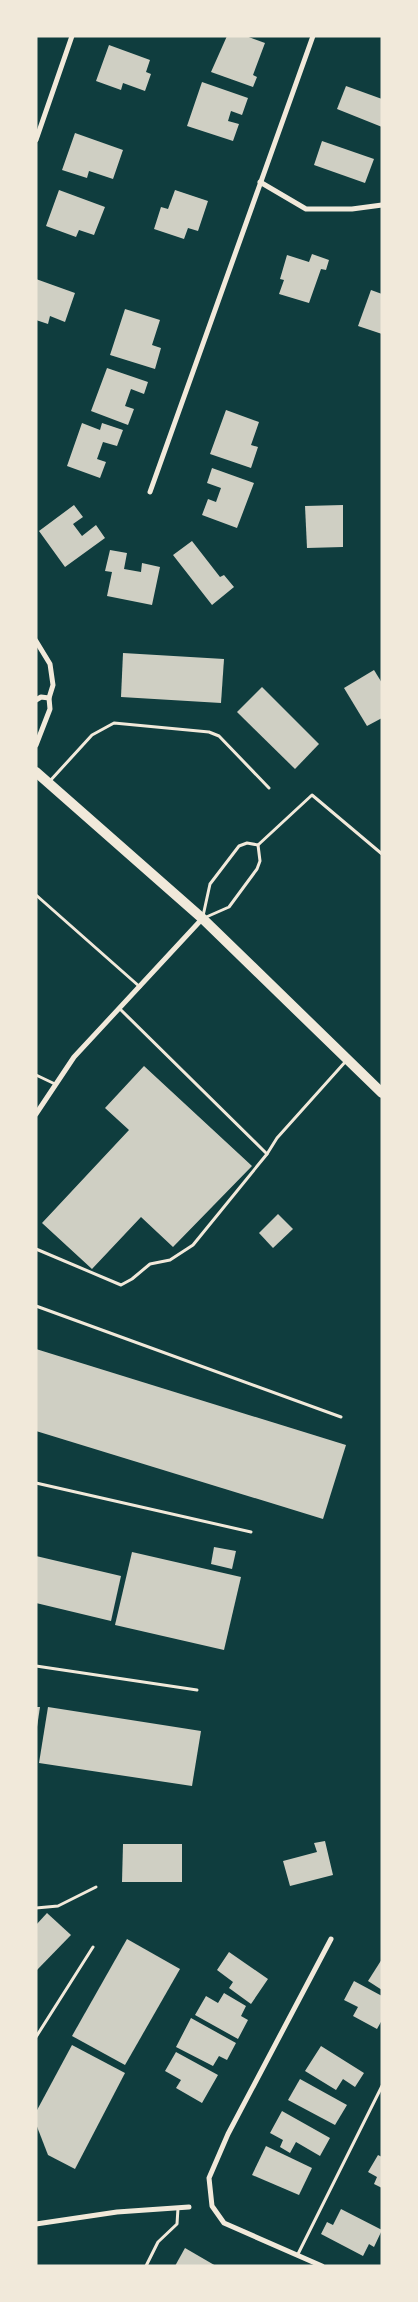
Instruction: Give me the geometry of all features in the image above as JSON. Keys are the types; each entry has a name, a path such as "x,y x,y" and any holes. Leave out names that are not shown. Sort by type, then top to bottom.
{"main road":[{"path":"36,772 203,919 382,1093"}],"street":[{"path":"36,140 72,36"},
{"path":"150,492 313,36"},
{"path":"260,182 306,209 352,209 382,205"},
{"path":"36,642 50,664 54,685 49,698 50,709 36,745"},
{"path":"36,700 41,697 49,698"},
{"path":"36,1114 74,1057 203,919"},
{"path":"322,2266 224,2223 212,2206 209,2178 228,2134 331,1939"},
{"path":"36,2224 117,2212 190,2207"}],"lane":[{"path":"48,782 92,735 114,723 209,732 219,736 269,788"},
{"path":"258,845 312,795 382,854"},
{"path":"203,919 210,884 240,846 247,843 258,845"},
{"path":"203,919 229,907 257,869 260,861 258,845"},
{"path":"36,895 140,987"},
{"path":"120,1009 267,1154"},
{"path":"36,1249 121,1284 132,1279 150,1264 170,1260 192,1245 267,1154 277,1138 346,1060"},
{"path":"36,1075 55,1084"},
{"path":"36,1306 341,1417"},
{"path":"36,1483 251,1532"},
{"path":"36,1666 197,1690"},
{"path":"36,1908 58,1906 96,1887"},
{"path":"36,2037 93,1947"},
{"path":"298,2254 382,2086"},
{"path":"146,2266 158,2242 177,2224 178,2208"}],"building":[{"path":"227,36 246,36 265,43 253,75 257,77 253,87 211,72"},
{"path":"109,45 150,60 146,72 151,74 145,91 123,83 121,90 96,81"},
{"path":"202,82 248,98 242,115 231,111 228,121 239,124 233,141 187,126"},
{"path":"346,86 382,99 382,127 337,109"},
{"path":"75,133 123,150 113,179 89,171 87,178 62,170"},
{"path":"322,141 374,159 365,183 314,165"},
{"path":"59,190 105,207 94,235 79,230 76,237 46,226"},
{"path":"175,190 208,201 198,231 188,228 184,239 154,229 161,207 168,209"},
{"path":"312,254 329,260 326,270 321,269 309,303 279,294 284,280 280,279 287,255 309,262"},
{"path":"36,279 75,293 65,322 50,316 48,324 36,320"},
{"path":"371,290 382,294 382,334 358,326"},
{"path":"125,309 160,320 152,345 161,348 155,369 110,355"},
{"path":"107,368 148,382 144,394 131,389 125,406 134,409 128,425 91,411"},
{"path":"226,410 259,422 251,445 258,447 251,468 210,454"},
{"path":"82,423 100,430 102,423 123,430 117,446 103,442 97,459 106,462 100,478 67,466"},
{"path":"212,468 254,483 237,528 202,515 208,499 216,502 221,488 207,483"},
{"path":"74,505 83,517 73,524 82,536 96,525 105,538 65,567 39,531"},
{"path":"343,505 343,547 307,548 305,506"},
{"path":"192,541 220,577 224,575 234,587 212,605 173,555"},
{"path":"110,550 127,553 124,569 141,572 142,563 160,567 152,605 107,596 112,572 105,571"},
{"path":"123,653 224,659 221,703 121,697"},
{"path":"374,670 382,683 382,718 367,726 344,688"},
{"path":"262,687 319,744 295,769 237,712"},
{"path":"144,1066 252,1166 173,1247 141,1217 92,1269 42,1223 129,1130 105,1108"},
{"path":"278,1214 293,1229 273,1248 259,1233"},
{"path":"36,1349 346,1445 323,1519 36,1431"},
{"path":"214,1547 236,1551 232,1569 211,1564"},
{"path":"132,1552 241,1577 224,1650 115,1625"},
{"path":"36,1556 121,1576 111,1621 36,1603"},
{"path":"36,1707 40,1707 37,1727 36,1727"},
{"path":"48,1707 201,1731 192,1786 39,1763"},
{"path":"325,1841 333,1875 290,1886 283,1861 317,1852 314,1843"},
{"path":"123,1844 182,1844 182,1882 122,1882"},
{"path":"47,1913 71,1935 36,1971 36,1925"},
{"path":"127,1939 180,1969 125,2065 72,2036"},
{"path":"229,1952 268,1979 251,2004 229,1988 233,1982 217,1970"},
{"path":"382,1959 382,1990 368,1981"},
{"path":"354,1981 382,1996 382,2020 377,2029 353,2016 358,2007 344,2000"},
{"path":"224,1993 246,2006 241,2016 248,2020 238,2039 195,2015 206,1996 218,2003"},
{"path":"191,2018 236,2043 227,2060 219,2056 213,2066 176,2047"},
{"path":"72,2045 125,2073 75,2169 48,2155 36,2124 36,2112"},
{"path":"321,2046 364,2073 355,2087 343,2079 336,2090 305,2071"},
{"path":"176,2052 218,2075 202,2103 176,2088 181,2080 165,2071"},
{"path":"300,2079 347,2105 335,2125 288,2100"},
{"path":"282,2111 330,2138 320,2156 296,2142 290,2153 280,2147 283,2140 270,2133"},
{"path":"266,2146 312,2168 299,2195 252,2175"},
{"path":"378,2155 382,2157 382,2188 374,2184 377,2177 368,2172"},
{"path":"341,2209 382,2230 374,2247 369,2244 363,2256 321,2234 327,2222 333,2225"},
{"path":"185,2248 216,2266 175,2266"}]}
